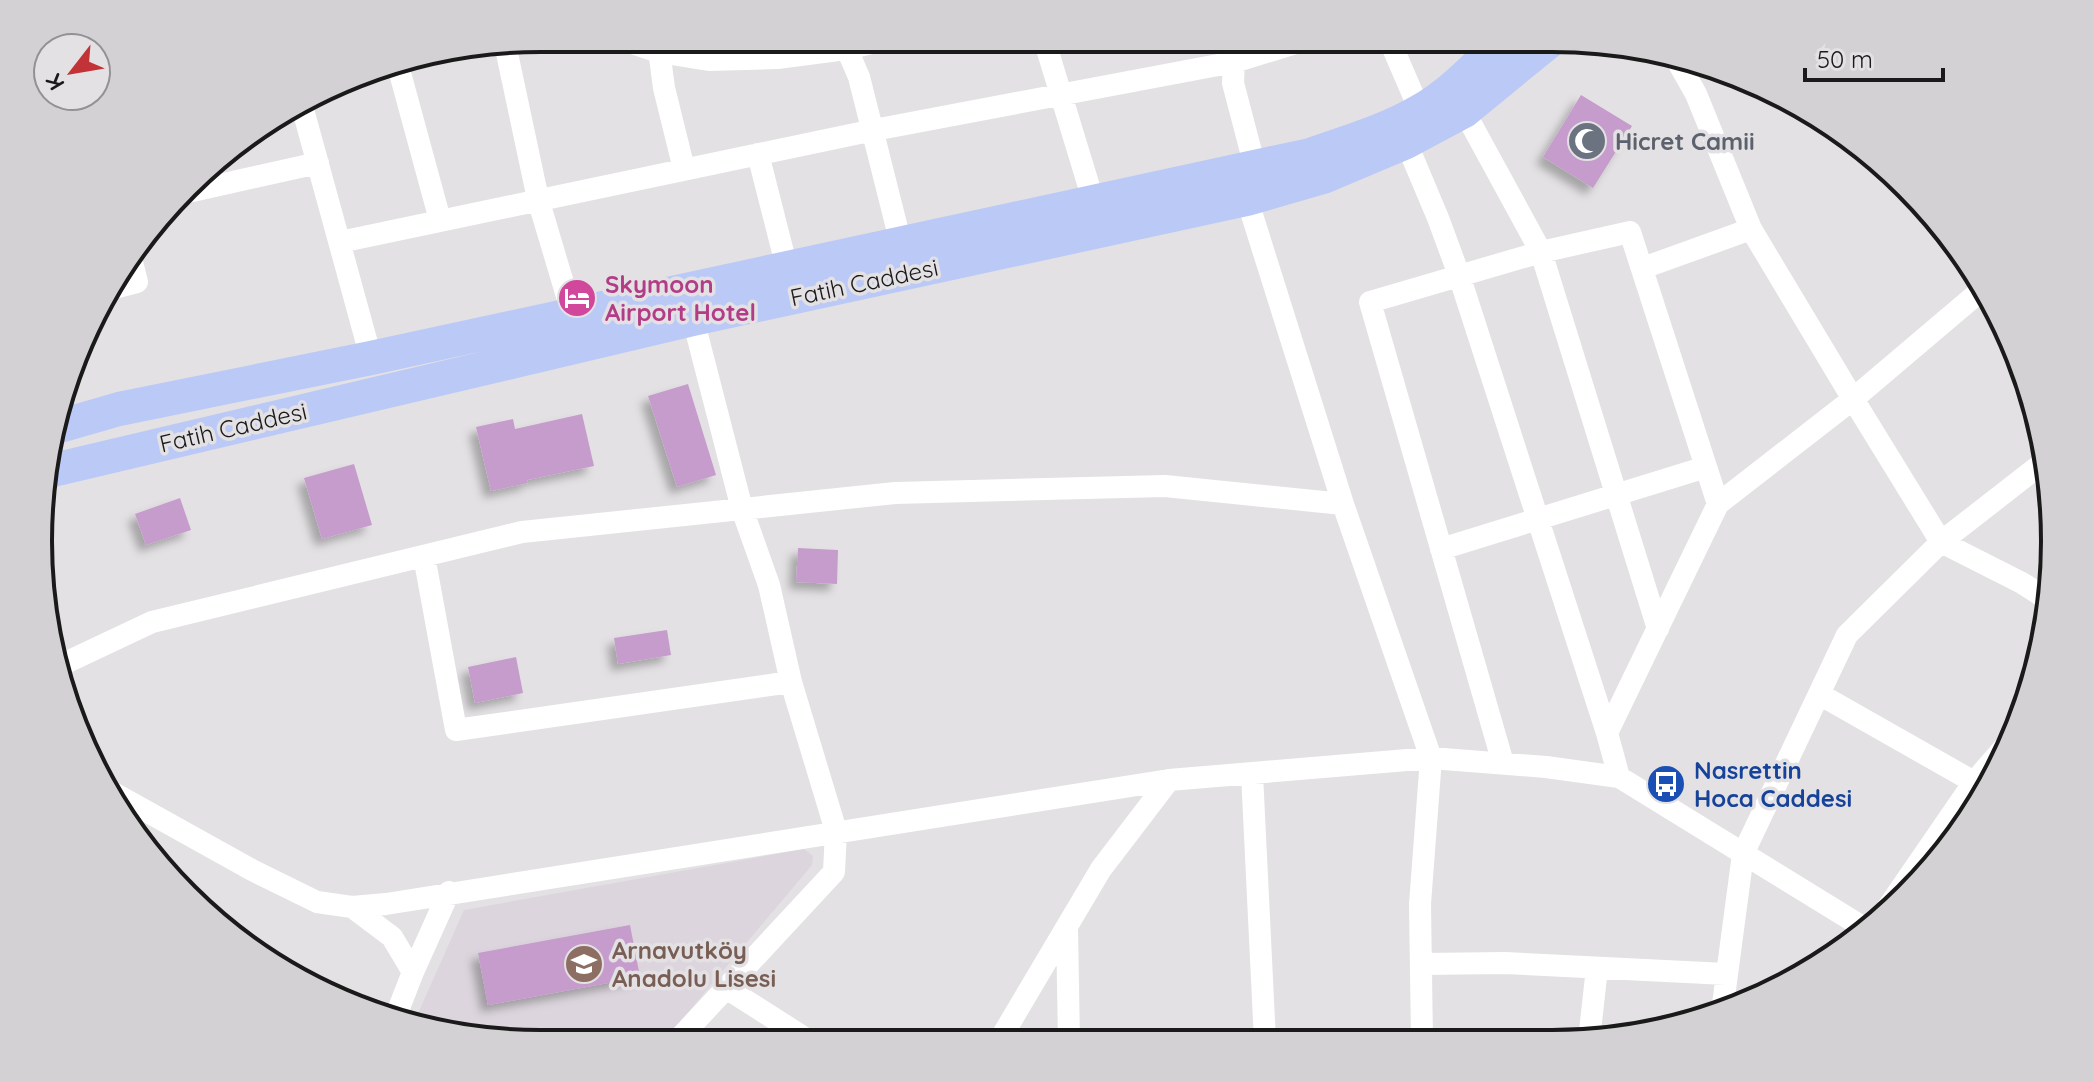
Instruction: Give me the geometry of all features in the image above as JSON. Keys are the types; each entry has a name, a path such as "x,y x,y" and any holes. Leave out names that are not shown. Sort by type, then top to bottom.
{"main road":[{"name":"Fatih Caddesi","path":"57,469 1251,183 1310,155 1389,127 1420,111 1450,90 1491,52"},
{"name":"Fatih Caddesi","path":"66,424 119,409 1094,203 1323,177 1406,142 1464,111 1536,52"}],"street":[{"path":"659,52 664,88 684,169"},
{"path":"672,52 709,58 777,56 789,52"},
{"path":"848,52 859,77 874,130 901,244"},
{"path":"1048,52 1094,203"},
{"path":"1231,52 1233,83 1251,183 1343,504 1431,758 1420,904 1422,1030"},
{"path":"340,242 874,130 1234,62 1267,52"},
{"path":"1395,52 1420,111"},
{"path":"507,53 538,199 572,313"},
{"path":"1682,70 1696,94 1751,229 1941,542 2038,593"},
{"path":"400,73 440,220"},
{"path":"1464,111 1541,252 1658,629"},
{"path":"304,114 371,358"},
{"path":"1406,142 1459,275 1619,777"},
{"path":"758,154 787,268"},
{"path":"202,189 318,163"},
{"path":"1643,268 1751,229"},
{"path":"1503,763 1370,302 1541,252 1630,232 1718,504"},
{"path":"124,285 137,282 134,269"},
{"path":"1607,733 1718,504 1853,399 1974,296"},
{"path":"687,1030 834,872 836,831 791,682 769,585 742,509 693,319"},
{"path":"1441,549 1706,467"},
{"path":"1723,999 1743,854 1847,635 1941,542 2036,468"},
{"path":"67,662 152,622 522,532 895,493 1165,486 1343,504"},
{"path":"424,556 456,730 791,682"},
{"path":"1819,694 1974,782"},
{"path":"126,800 252,870 317,902 352,907 1169,780 1431,758 1503,763 1619,777 1857,923"},
{"path":"1913,870 1983,772"},
{"path":"1252,774 1264,1030"},
{"path":"1006,1030 1101,869 1169,780"},
{"path":"399,1008 449,892"},
{"path":"352,907 392,937 413,972"},
{"path":"1067,928 1069,1030"},
{"path":"1422,964 1505,963 1726,974"},
{"path":"1590,1028 1597,968"},
{"path":"726,988 792,1030"}],"shaded area":[{"name":"Arnavutköy Anadolu Lisesi","path":"804,849 813,856 812,865 673,1030 509,1029 418,1014 464,910"}],"building":[{"name":"Hicret Camii","path":"1581,95 1632,126 1593,188 1543,157"},
{"path":"688,384 716,475 677,487 648,396"},
{"path":"582,414 594,466 491,491 476,427 513,419 515,429"},
{"path":"354,464 372,525 322,539 304,478"},
{"path":"180,498 191,530 146,545 135,514"},
{"path":"798,548 838,550 837,584 796,582"},
{"path":"667,630 671,655 618,664 614,638"},
{"path":"516,657 523,693 475,703 468,667"},
{"path":"630,925 640,977 488,1005 478,953"}],"place":[{"name":"Hicret Camii","path":"1587,141"},
{"name":"Skymoon Airport Hotel","path":"577,298"},
{"name":"Nasrettin Hoca Caddesi","path":"1666,784"},
{"name":"Arnavutköy Anadolu Lisesi","path":"584,964"}]}
